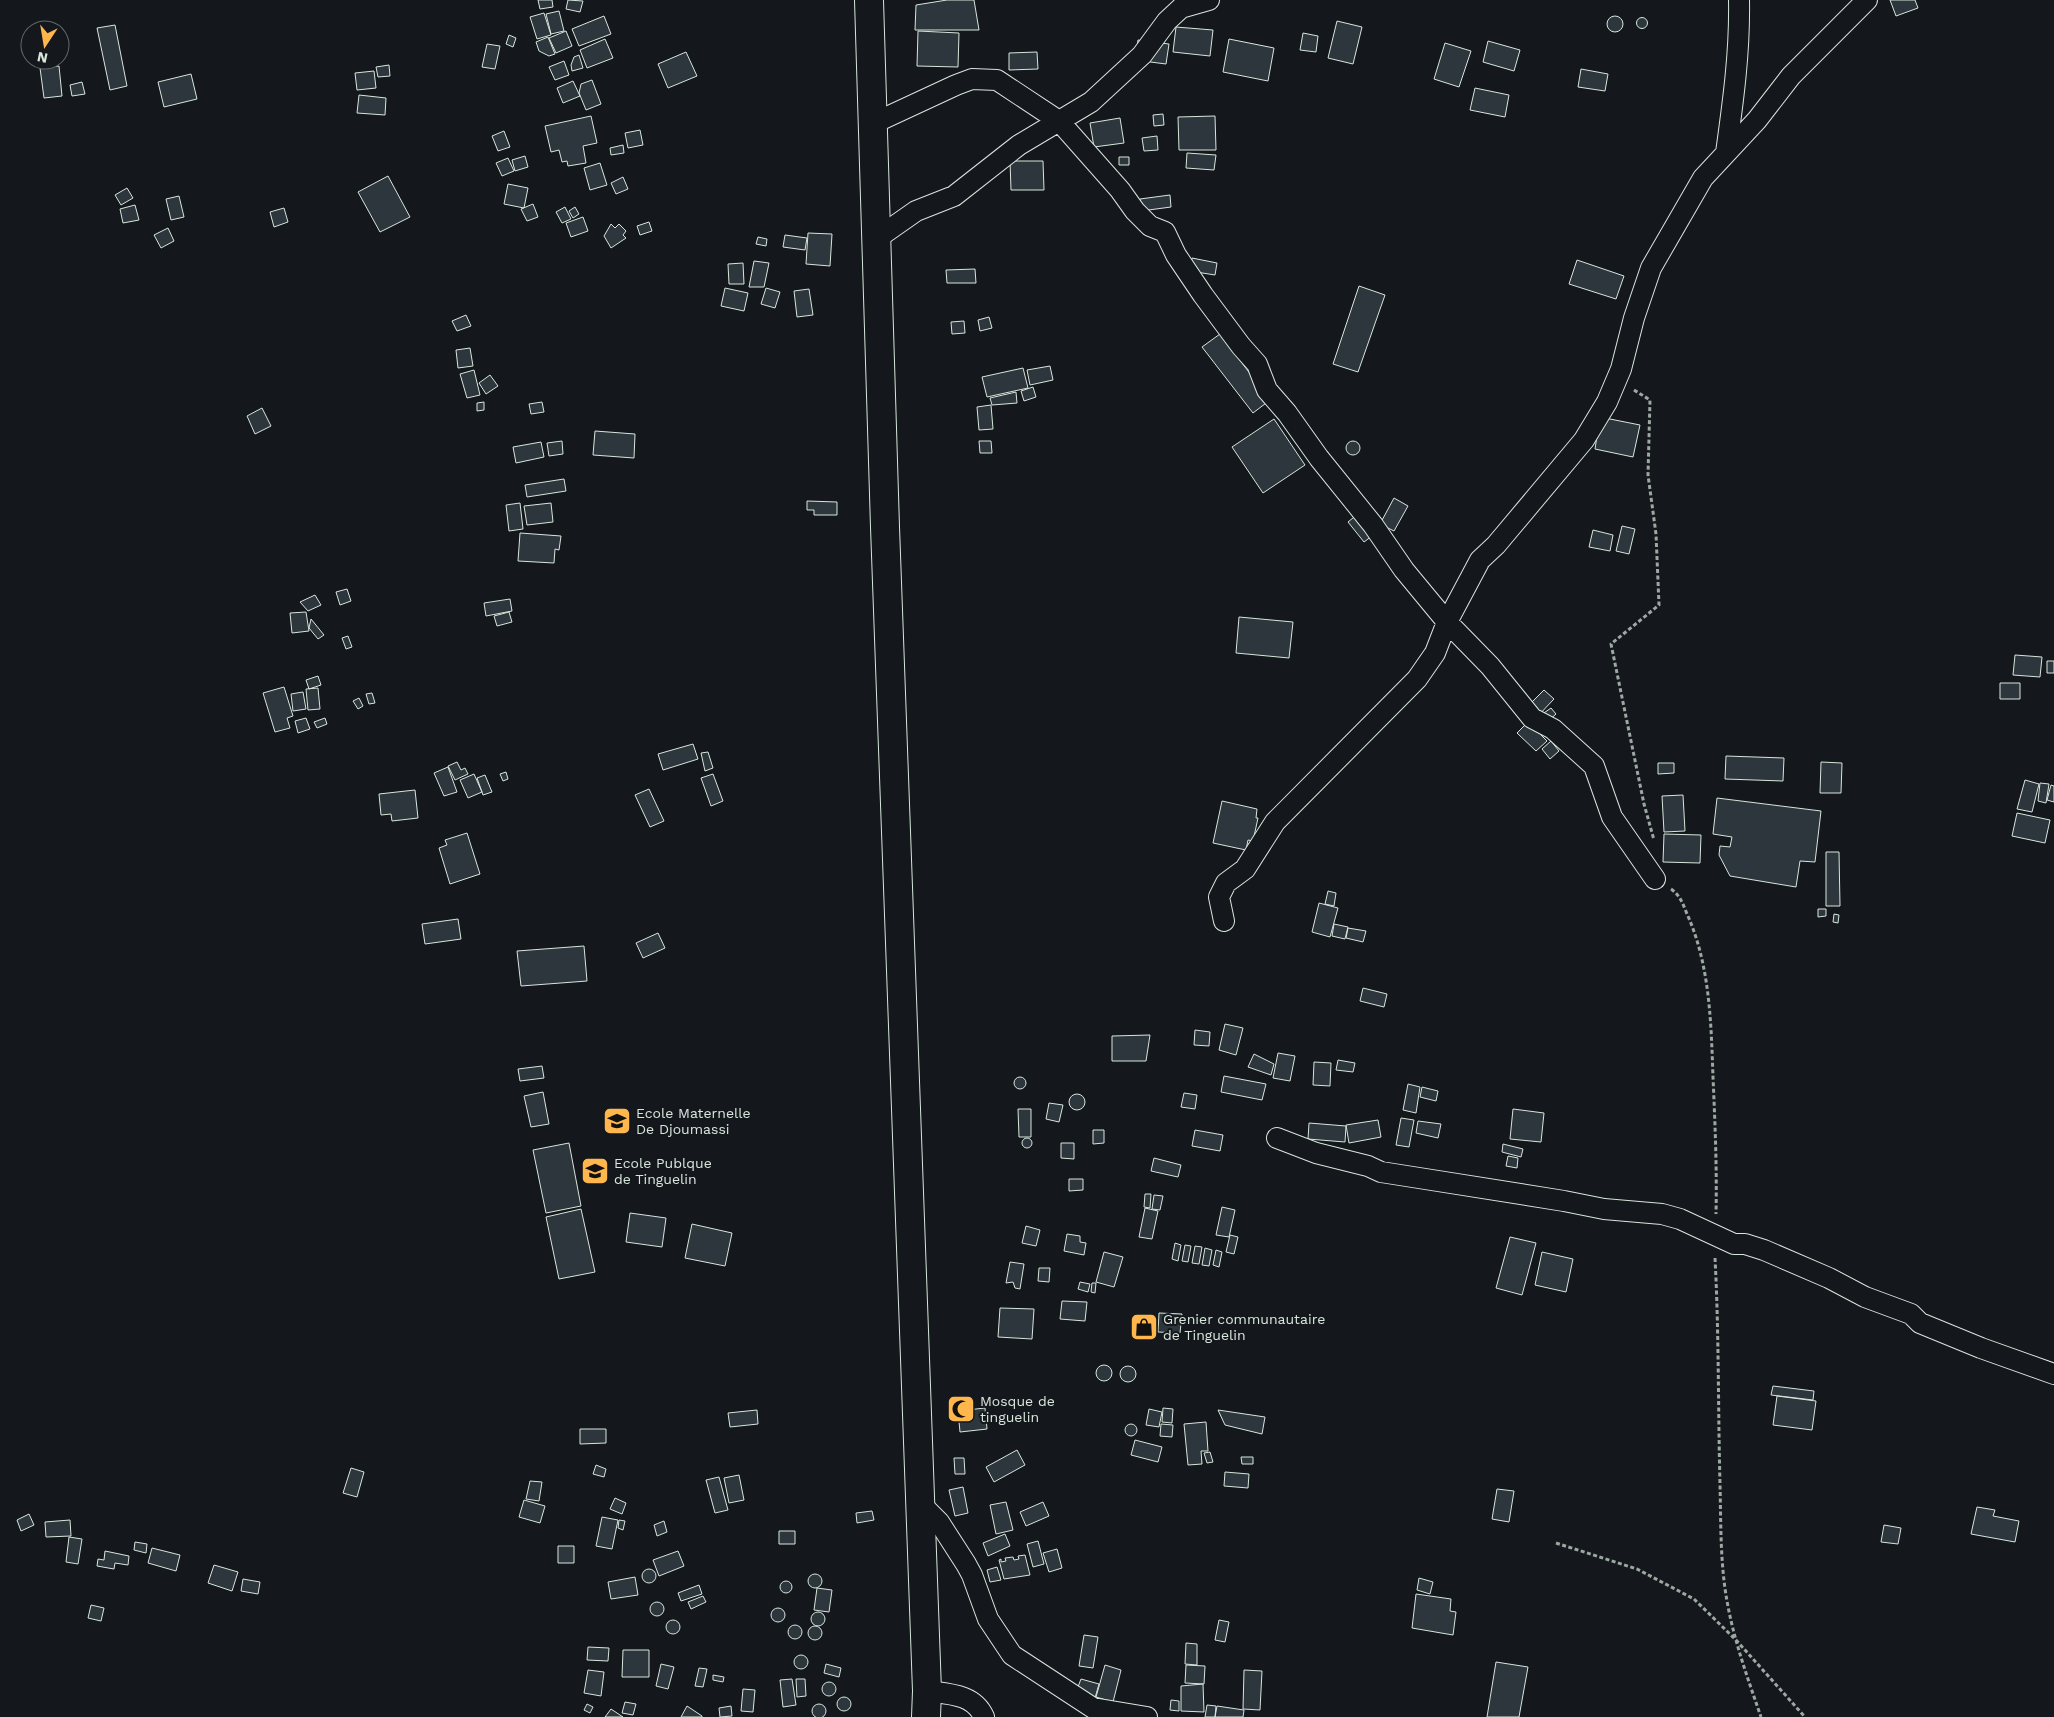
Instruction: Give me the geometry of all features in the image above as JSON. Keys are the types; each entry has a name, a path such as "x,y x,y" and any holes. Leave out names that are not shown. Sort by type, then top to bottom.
{"main road":[{"path":"869,0 927,1704"}],"street":[{"path":"876,239 916,212 954,196 1019,145 1091,102 1142,55 1167,21 1181,8 1209,0"},
{"path":"1726,153 1736,78 1740,28 1739,0"},
{"path":"1224,920 1218,897 1226,883 1245,869 1275,822 1417,679 1435,653 1447,622 1480,560 1496,545 1584,440 1607,402 1617,379 1634,318 1651,268 1703,178 1757,120 1791,76 1867,0"},
{"path":"872,124 956,85 972,80 997,80 1059,121 1075,141 1108,174 1134,211 1150,226 1164,232 1176,255 1203,295 1241,346 1257,364 1267,390 1367,517 1404,570 1447,622 1490,666 1532,718 1553,729 1594,766 1612,817 1655,878"},
{"path":"1277,1138 1316,1153 1381,1172 1604,1209 1662,1214 1680,1219 1734,1244 1744,1244 1764,1250 1828,1278 1865,1297 1911,1314 1920,1323 1981,1348 2054,1374"},
{"path":"920,1503 939,1522 966,1564 988,1619 1012,1655 1093,1708 1147,1717"},
{"path":"927,1704 960,1695 980,1709 984,1717"}],"path":[{"path":"1617,379 1650,400 1648,475 1656,534 1659,605 1611,644 1644,804 1656,848 1655,878 1678,893 1693,927 1705,974 1711,1016 1718,1152 1715,1251 1718,1321 1721,1550 1727,1601 1736,1640 1762,1717"},
{"path":"1556,1543 1637,1569 1694,1598 1736,1640 1805,1717"}],"building":[{"path":"538,0 552,0 553,7 540,9"},
{"path":"568,0 583,1 580,12 566,9"},
{"path":"947,0 974,0 979,30 915,30 916,5"},
{"path":"1890,0 1915,0 1918,8 1896,16"},
{"path":"559,11 564,31 551,34 546,14"},
{"path":"544,13 551,35 537,39 530,17"},
{"path":"604,16 611,34 579,46 572,29"},
{"path":"1615,16 1623,24 1615,32 1607,24"},
{"path":"1640,18 1644,18 1647,23 1646,27 1640,28 1637,25 1637,21"},
{"path":"1337,21 1362,27 1353,64 1328,58"},
{"path":"115,25 127,86 110,90 97,28"},
{"path":"1176,27 1213,30 1210,56 1173,52"},
{"path":"566,31 572,46 556,53 549,38"},
{"path":"918,31 959,33 958,67 917,66"},
{"path":"1303,33 1318,36 1316,52 1300,50"},
{"path":"509,35 516,38 513,47 506,44"},
{"path":"548,37 555,54 549,56 539,51 536,42"},
{"path":"605,39 613,58 587,68 580,50"},
{"path":"1229,39 1274,48 1268,81 1223,72"},
{"path":"1138,40 1169,44 1166,64 1135,60"},
{"path":"1488,41 1520,50 1514,71 1483,62"},
{"path":"1445,43 1471,51 1459,87 1434,79"},
{"path":"487,44 500,46 495,69 482,67"},
{"path":"686,52 697,76 668,88 658,64"},
{"path":"1037,52 1038,69 1009,70 1009,53"},
{"path":"579,55 583,68 572,71 571,65 574,57"},
{"path":"564,61 569,75 555,80 549,67"},
{"path":"389,65 390,76 378,77 376,67"},
{"path":"1581,69 1608,74 1605,91 1578,87"},
{"path":"40,70 59,70 62,96 44,98"},
{"path":"374,71 376,88 357,90 355,73"},
{"path":"191,74 197,99 164,107 158,82"},
{"path":"592,80 601,104 586,110 579,93 581,84"},
{"path":"573,81 580,96 563,103 557,88"},
{"path":"82,82 85,94 72,96 70,85"},
{"path":"1475,88 1509,95 1505,117 1470,110"},
{"path":"359,95 386,98 385,115 357,113"},
{"path":"1163,114 1164,125 1154,126 1153,115"},
{"path":"591,116 597,143 583,146 586,163 568,166 567,161 562,162 559,150 551,152 545,126"},
{"path":"1215,116 1216,150 1179,150 1178,117"},
{"path":"1120,118 1124,143 1094,147 1090,123"},
{"path":"640,130 643,145 628,148 625,133"},
{"path":"504,131 510,147 498,151 492,136"},
{"path":"1157,136 1158,150 1144,151 1142,138"},
{"path":"623,145 624,153 611,155 610,148"},
{"path":"1187,153 1216,155 1214,170 1186,168"},
{"path":"525,156 528,167 515,171 512,160"},
{"path":"1119,157 1129,157 1129,165 1119,165"},
{"path":"508,158 514,171 502,176 496,163"},
{"path":"1010,161 1043,161 1044,190 1011,190"},
{"path":"600,163 607,185 590,190 584,168"},
{"path":"388,176 410,217 380,232 358,192"},
{"path":"623,177 628,189 616,194 611,183"},
{"path":"508,184 528,188 524,208 504,204"},
{"path":"127,188 133,198 121,205 115,195"},
{"path":"1170,195 1171,207 1141,211 1140,199"},
{"path":"179,196 184,217 171,220 166,199"},
{"path":"533,204 538,217 527,221 521,209"},
{"path":"135,205 139,220 123,223 120,209"},
{"path":"565,207 571,219 562,223 556,212"},
{"path":"575,207 579,214 573,218 569,211"},
{"path":"284,208 288,222 274,227 270,212"},
{"path":"583,217 588,231 571,237 566,223"},
{"path":"649,222 652,231 640,235 637,226"},
{"path":"611,224 615,228 619,224 626,231 623,235 626,238 611,248 604,236"},
{"path":"168,228 174,241 161,248 154,235"},
{"path":"808,233 832,234 830,266 806,264"},
{"path":"785,235 807,238 805,250 783,247"},
{"path":"758,237 767,239 766,246 756,244"},
{"path":"1192,258 1217,263 1215,275 1190,271"},
{"path":"1577,260 1624,276 1616,299 1569,284"},
{"path":"754,261 769,263 764,287 749,287"},
{"path":"743,263 744,284 729,284 728,264"},
{"path":"975,269 976,283 947,283 946,270"},
{"path":"1359,286 1385,295 1358,372 1333,364"},
{"path":"725,288 748,293 744,311 721,306"},
{"path":"766,288 780,292 775,308 761,304"},
{"path":"809,289 813,315 797,317 794,291"},
{"path":"466,315 471,326 457,331 452,321"},
{"path":"989,317 992,328 980,331 978,320"},
{"path":"964,321 965,333 952,334 951,322"},
{"path":"1220,334 1270,400 1253,413 1202,347"},
{"path":"470,348 473,366 458,368 456,350"},
{"path":"1050,366 1053,380 1030,385 1027,370"},
{"path":"1023,368 1028,388 987,397 982,377"},
{"path":"474,370 480,395 467,398 460,374"},
{"path":"490,375 498,386 486,394 479,383"},
{"path":"1033,387 1036,397 1024,401 1021,391"},
{"path":"1016,392 1017,403 992,405 990,398"},
{"path":"484,402 484,410 477,411 477,403"},
{"path":"542,402 544,412 531,414 529,404"},
{"path":"991,405 993,429 979,430 977,407"},
{"path":"262,408 271,426 255,434 247,416"},
{"path":"1600,417 1640,425 1633,457 1595,449"},
{"path":"1274,419 1305,465 1263,493 1232,447"},
{"path":"595,431 635,434 634,458 593,455"},
{"path":"562,441 563,454 549,456 547,443"},
{"path":"979,441 991,441 992,453 980,453"},
{"path":"1350,441 1356,441 1360,448 1356,455 1350,455 1346,451 1346,445"},
{"path":"541,442 544,457 516,463 513,447"},
{"path":"564,479 566,491 527,497 525,485"},
{"path":"1394,498 1408,506 1394,531 1380,524"},
{"path":"807,501 837,502 837,515 814,515 814,510 807,510"},
{"path":"520,503 523,529 509,531 506,505"},
{"path":"551,503 553,522 527,525 524,506"},
{"path":"1359,513 1376,533 1364,542 1348,522"},
{"path":"1622,526 1635,529 1629,554 1616,551"},
{"path":"1593,530 1613,535 1610,551 1589,547"},
{"path":"520,533 561,536 559,550 555,549 554,563 518,561"},
{"path":"347,589 351,601 340,605 336,592"},
{"path":"315,595 321,605 308,611 300,602"},
{"path":"510,599 512,611 486,616 484,603"},
{"path":"306,612 309,631 292,633 290,613"},
{"path":"509,612 512,622 497,626 494,616"},
{"path":"1239,617 1293,622 1289,658 1236,653"},
{"path":"311,619 324,635 318,639 309,628"},
{"path":"348,636 352,647 346,649 342,638"},
{"path":"2015,655 2042,657 2040,677 2013,675"},
{"path":"2047,661 2054,661 2054,673 2047,673"},
{"path":"318,676 321,685 309,689 306,680"},
{"path":"2000,683 2020,683 2020,699 2000,699"},
{"path":"284,687 293,716 287,718 290,728 275,732 263,693"},
{"path":"318,688 320,709 308,710 306,689"},
{"path":"1544,690 1554,699 1536,718 1526,708"},
{"path":"303,692 306,709 293,711 291,694"},
{"path":"372,693 375,703 369,704 366,694"},
{"path":"359,698 363,706 358,709 353,701"},
{"path":"1551,708 1556,714 1547,722 1541,715"},
{"path":"306,718 310,729 298,733 295,721"},
{"path":"325,718 327,724 317,728 314,722"},
{"path":"1528,722 1547,741 1536,751 1517,733"},
{"path":"1551,741 1559,751 1550,759 1542,749"},
{"path":"693,744 698,759 663,770 658,754"},
{"path":"708,752 713,768 705,771 701,753"},
{"path":"1726,756 1784,758 1783,781 1725,779"},
{"path":"457,762 461,770 465,768 468,774 455,780 448,766"},
{"path":"1821,762 1842,763 1841,793 1820,793"},
{"path":"1658,763 1674,763 1674,773 1658,774"},
{"path":"448,767 457,792 444,796 434,773"},
{"path":"506,772 508,779 503,781 500,774"},
{"path":"474,774 482,792 468,798 460,780"},
{"path":"713,774 723,801 711,806 701,778"},
{"path":"485,775 492,792 483,795 477,778"},
{"path":"2025,780 2039,784 2032,812 2017,809"},
{"path":"2040,783 2049,784 2046,803 2038,801"},
{"path":"2051,785 2054,786 2054,802 2047,800"},
{"path":"649,789 664,821 650,827 635,795"},
{"path":"415,790 418,818 392,821 391,814 381,815 379,794"},
{"path":"1683,795 1685,831 1664,832 1662,796"},
{"path":"1717,798 1821,811 1815,862 1800,861 1796,887 1730,876 1719,855 1720,846 1730,847 1732,837 1713,834"},
{"path":"1222,801 1257,809 1256,818 1258,818 1253,841 1248,840 1246,850 1213,843"},
{"path":"2017,813 2050,820 2045,843 2012,836"},
{"path":"467,833 480,874 450,884 439,848 447,845 445,840"},
{"path":"1664,834 1701,835 1700,863 1663,862"},
{"path":"1826,852 1839,852 1840,906 1826,906"},
{"path":"1328,891 1336,893 1334,906 1325,904"},
{"path":"1319,903 1338,908 1330,937 1312,932"},
{"path":"1818,909 1826,909 1826,916 1818,917"},
{"path":"1834,914 1839,915 1838,923 1833,922"},
{"path":"458,919 461,939 425,944 422,924"},
{"path":"1334,924 1348,927 1345,939 1332,936"},
{"path":"1348,928 1366,931 1363,942 1346,938"},
{"path":"658,933 665,948 643,958 636,943"},
{"path":"584,946 587,981 521,986 517,951"},
{"path":"1363,988 1387,994 1384,1007 1360,1001"},
{"path":"1225,1024 1243,1028 1236,1055 1219,1050"},
{"path":"1195,1030 1210,1032 1209,1046 1194,1045"},
{"path":"1150,1035 1146,1061 1112,1061 1112,1036"},
{"path":"1278,1053 1295,1056 1290,1081 1273,1078"},
{"path":"1254,1054 1274,1064 1271,1075 1248,1067"},
{"path":"1338,1060 1355,1063 1353,1072 1336,1070"},
{"path":"1314,1062 1331,1063 1330,1086 1313,1085"},
{"path":"542,1066 544,1078 520,1081 518,1069"},
{"path":"1224,1076 1266,1084 1262,1100 1221,1092"},
{"path":"1020,1077 1026,1083 1020,1089 1014,1083"},
{"path":"1408,1084 1420,1087 1416,1113 1403,1110"},
{"path":"1422,1087 1438,1091 1436,1101 1420,1097"},
{"path":"543,1092 549,1124 531,1127 524,1096"},
{"path":"1184,1093 1197,1095 1195,1109 1181,1107"},
{"path":"1077,1094 1083,1096 1085,1102 1083,1108 1077,1110 1071,1108 1069,1102 1071,1096"},
{"path":"1049,1103 1063,1105 1059,1122 1046,1119"},
{"path":"1018,1109 1031,1109 1031,1137 1019,1137"},
{"path":"1513,1109 1544,1113 1541,1142 1510,1139"},
{"path":"1401,1118 1414,1120 1409,1147 1396,1145"},
{"path":"1378,1120 1381,1137 1349,1143 1346,1125"},
{"path":"1418,1121 1441,1124 1438,1138 1416,1133"},
{"path":"1309,1123 1346,1126 1345,1142 1308,1139"},
{"path":"1093,1130 1104,1130 1104,1143 1093,1144"},
{"path":"1195,1130 1223,1135 1220,1151 1192,1146"},
{"path":"1025,1138 1029,1138 1032,1143 1031,1147 1025,1148 1022,1145 1022,1141"},
{"path":"569,1143 581,1206 546,1213 533,1150"},
{"path":"1061,1143 1074,1143 1074,1159 1061,1158"},
{"path":"1503,1144 1523,1149 1521,1157 1502,1152"},
{"path":"1508,1156 1518,1158 1517,1168 1506,1166"},
{"path":"1154,1158 1181,1165 1178,1177 1151,1171"},
{"path":"1069,1179 1083,1179 1083,1190 1069,1191"},
{"path":"1145,1194 1151,1194 1150,1208 1144,1207"},
{"path":"1154,1195 1163,1196 1160,1210 1152,1209"},
{"path":"1222,1207 1235,1210 1229,1237 1216,1235"},
{"path":"1145,1208 1158,1211 1152,1239 1139,1237"},
{"path":"581,1209 595,1272 559,1279 546,1217"},
{"path":"630,1213 666,1218 662,1247 626,1242"},
{"path":"692,1224 732,1233 725,1266 685,1258"},
{"path":"1026,1226 1040,1230 1036,1246 1022,1243"},
{"path":"1067,1234 1080,1236 1080,1242 1086,1243 1084,1255 1064,1251"},
{"path":"1230,1235 1238,1237 1234,1254 1226,1252"},
{"path":"1510,1237 1536,1243 1522,1295 1496,1288"},
{"path":"1175,1243 1181,1245 1178,1261 1172,1259"},
{"path":"1185,1245 1191,1246 1188,1262 1182,1261"},
{"path":"1195,1246 1202,1247 1199,1264 1192,1263"},
{"path":"1205,1248 1212,1250 1209,1266 1202,1265"},
{"path":"1216,1250 1222,1252 1219,1267 1213,1265"},
{"path":"1104,1252 1123,1257 1114,1287 1096,1282"},
{"path":"1542,1252 1573,1259 1566,1292 1535,1285"},
{"path":"1010,1262 1024,1264 1020,1289 1015,1288 1013,1282 1006,1283"},
{"path":"1039,1268 1050,1268 1049,1282 1038,1281"},
{"path":"1080,1282 1090,1284 1088,1292 1078,1289"},
{"path":"1092,1283 1096,1283 1095,1293 1091,1292"},
{"path":"1062,1301 1087,1302 1085,1321 1060,1319"},
{"path":"1000,1308 1034,1309 1032,1339 998,1337"},
{"path":"1159,1313 1182,1314 1180,1333 1158,1332"},
{"path":"1104,1365 1112,1373 1104,1381 1096,1373"},
{"path":"1128,1366 1136,1374 1128,1382 1120,1374"},
{"path":"1773,1386 1814,1391 1813,1400 1771,1395"},
{"path":"1777,1396 1816,1401 1812,1430 1773,1425"},
{"path":"985,1408 987,1429 960,1432 958,1411"},
{"path":"1163,1408 1173,1409 1172,1423 1162,1422"},
{"path":"1149,1409 1162,1412 1159,1427 1146,1425"},
{"path":"757,1410 758,1424 730,1427 728,1413"},
{"path":"1218,1410 1265,1417 1262,1434 1225,1425"},
{"path":"1206,1422 1208,1451 1201,1451 1202,1464 1188,1465 1184,1424"},
{"path":"1131,1424 1137,1430 1131,1436 1125,1430"},
{"path":"1161,1424 1173,1425 1172,1437 1160,1436"},
{"path":"580,1429 606,1429 606,1443 580,1444"},
{"path":"1135,1440 1162,1447 1158,1462 1131,1455"},
{"path":"1017,1450 1025,1465 994,1482 986,1467"},
{"path":"1210,1452 1213,1462 1207,1463 1204,1453"},
{"path":"1241,1457 1253,1457 1253,1464 1242,1464"},
{"path":"954,1458 964,1458 965,1474 955,1474"},
{"path":"596,1465 606,1469 604,1477 593,1474"},
{"path":"351,1468 364,1472 357,1497 343,1493"},
{"path":"1225,1472 1249,1474 1248,1488 1224,1486"},
{"path":"739,1475 744,1500 729,1503 724,1478"},
{"path":"719,1477 728,1510 715,1513 706,1480"},
{"path":"530,1481 542,1482 539,1501 526,1499"},
{"path":"963,1487 968,1513 955,1516 949,1490"},
{"path":"1497,1489 1514,1491 1509,1522 1492,1519"},
{"path":"615,1498 626,1503 622,1514 610,1509"},
{"path":"524,1500 545,1506 540,1523 519,1517"},
{"path":"1006,1502 1013,1530 996,1534 990,1505"},
{"path":"1043,1502 1049,1516 1026,1526 1020,1512"},
{"path":"1977,1507 1995,1510 1993,1516 2019,1521 2015,1542 1971,1534"},
{"path":"872,1511 874,1520 857,1523 856,1513"},
{"path":"29,1514 34,1525 21,1531 17,1520"},
{"path":"602,1517 618,1520 612,1549 596,1546"},
{"path":"70,1520 71,1536 46,1537 45,1522"},
{"path":"619,1520 625,1521 623,1530 618,1528"},
{"path":"664,1521 667,1532 657,1536 654,1525"},
{"path":"1884,1525 1901,1528 1898,1544 1881,1542"},
{"path":"779,1531 795,1531 795,1544 779,1544"},
{"path":"1005,1534 1010,1546 988,1556 983,1543"},
{"path":"69,1537 82,1539 78,1564 66,1562"},
{"path":"1038,1541 1044,1564 1033,1567 1027,1544"},
{"path":"135,1542 147,1544 146,1553 134,1550"},
{"path":"558,1546 574,1546 574,1563 558,1563"},
{"path":"152,1548 180,1555 176,1571 148,1563"},
{"path":"1057,1549 1062,1568 1049,1572 1043,1553"},
{"path":"105,1551 129,1556 128,1565 115,1563 114,1569 97,1566 98,1559 104,1560"},
{"path":"678,1551 684,1566 659,1576 653,1560"},
{"path":"1025,1555 1030,1575 1004,1579 999,1560 1001,1559 1001,1562 1006,1561 1005,1558 1013,1557 1014,1560 1019,1559 1018,1556"},
{"path":"214,1565 238,1572 232,1591 208,1583"},
{"path":"997,1567 1001,1580 990,1582 987,1570"},
{"path":"649,1569 654,1571 656,1576 654,1581 649,1583 644,1581 642,1576 644,1571"},
{"path":"815,1574 820,1576 822,1581 820,1586 815,1588 810,1586 808,1581 810,1576"},
{"path":"635,1577 638,1595 611,1599 608,1582"},
{"path":"1419,1578 1433,1582 1430,1594 1417,1590"},
{"path":"243,1579 260,1582 258,1594 241,1591"},
{"path":"788,1581 791,1582 791,1592 784,1593 781,1592 780,1585 781,1582"},
{"path":"699,1585 702,1594 681,1601 678,1593"},
{"path":"817,1588 832,1590 829,1612 814,1610"},
{"path":"1416,1594 1451,1599 1450,1611 1456,1612 1453,1635 1412,1628"},
{"path":"703,1596 706,1602 691,1609 688,1602"},
{"path":"657,1602 662,1604 664,1609 662,1614 657,1616 652,1614 650,1609 652,1604"},
{"path":"91,1605 104,1608 101,1621 88,1618"},
{"path":"778,1608 783,1610 785,1615 783,1620 778,1622 773,1620 771,1615 773,1610"},
{"path":"818,1612 823,1614 825,1619 823,1624 818,1626 813,1624 811,1619 813,1614"},
{"path":"673,1620 678,1622 680,1627 678,1632 673,1634 668,1632 666,1627 668,1622"},
{"path":"1219,1620 1229,1622 1225,1642 1215,1640"},
{"path":"795,1625 800,1627 802,1632 800,1637 795,1639 790,1637 788,1632 790,1627"},
{"path":"815,1626 820,1628 822,1633 820,1638 815,1640 810,1638 808,1633 810,1628"},
{"path":"1084,1635 1098,1637 1093,1668 1079,1666"},
{"path":"1186,1643 1197,1644 1197,1665 1185,1664"},
{"path":"588,1647 609,1648 608,1661 587,1660"},
{"path":"623,1650 649,1650 649,1677 622,1677"},
{"path":"801,1655 806,1657 808,1662 806,1667 801,1669 796,1667 794,1662 796,1657"},
{"path":"1496,1662 1528,1667 1519,1717 1487,1717"},
{"path":"661,1664 674,1667 668,1689 656,1686"},
{"path":"826,1664 841,1668 839,1677 824,1673"},
{"path":"1105,1665 1121,1670 1113,1702 1096,1697"},
{"path":"1186,1665 1205,1666 1204,1684 1185,1683"},
{"path":"699,1668 707,1669 703,1687 695,1686"},
{"path":"588,1670 604,1672 601,1696 584,1693"},
{"path":"1244,1670 1262,1671 1260,1710 1243,1709"},
{"path":"713,1675 724,1677 723,1682 713,1680"},
{"path":"792,1679 796,1705 783,1707 780,1680"},
{"path":"796,1679 805,1679 806,1696 797,1697"},
{"path":"1081,1679 1099,1684 1095,1698 1076,1692"},
{"path":"829,1682 834,1684 836,1689 834,1694 829,1696 824,1694 822,1689 824,1684"},
{"path":"1203,1684 1204,1712 1181,1711 1181,1686"},
{"path":"743,1689 755,1690 753,1712 741,1711"},
{"path":"844,1697 849,1699 851,1704 849,1709 844,1711 839,1709 837,1704 839,1699"},
{"path":"1171,1700 1179,1701 1179,1711 1170,1710"},
{"path":"625,1702 636,1704 633,1715 622,1713"},
{"path":"587,1704 593,1707 590,1713 584,1710"},
{"path":"819,1704 824,1706 826,1711 824,1716 819,1718 814,1716 812,1711 814,1706"},
{"path":"1207,1705 1216,1706 1215,1717 1205,1717"},
{"path":"687,1706 702,1716 702,1717 681,1717"},
{"path":"731,1706 732,1716 720,1717 719,1708"},
{"path":"1217,1706 1244,1710 1243,1717 1215,1717"},
{"path":"611,1709 623,1717 605,1717"}],"place":[{"name":"Ecole Maternelle De Djoumassi","path":"617,1121"},
{"name":"Ecole Publque de Tinguelin","path":"595,1171"},
{"name":"Grenier communautaire de Tinguelin","path":"1144,1327"},
{"name":"Mosque de tinguelin","path":"961,1409"}]}
